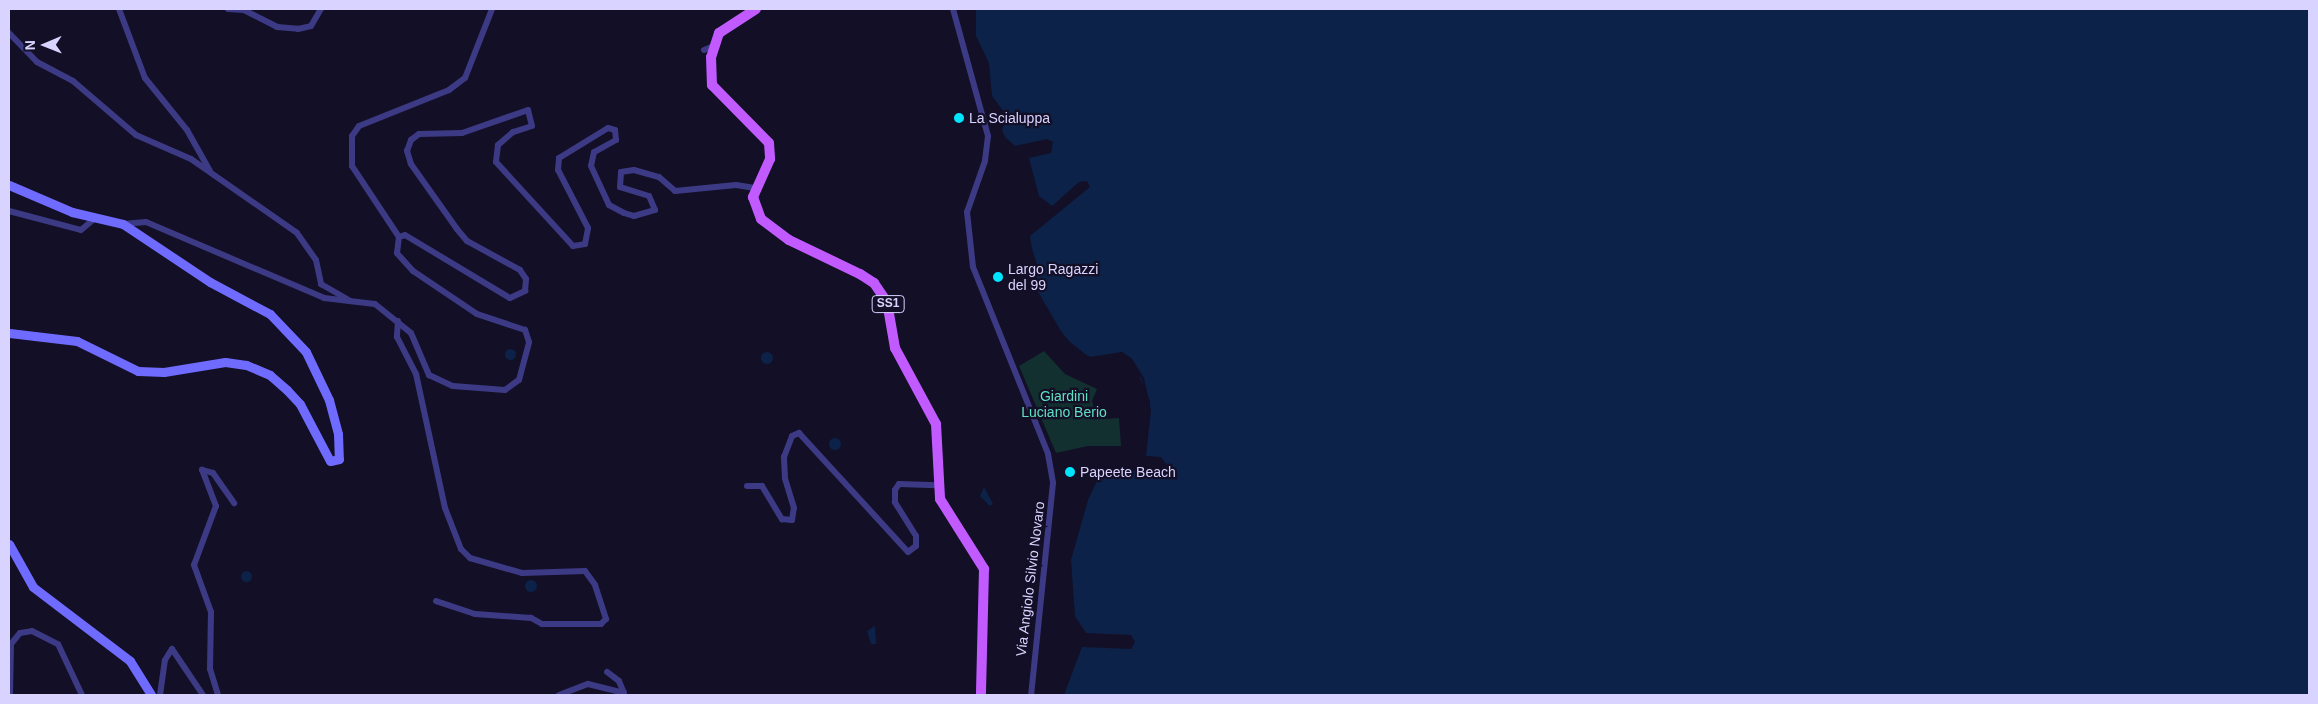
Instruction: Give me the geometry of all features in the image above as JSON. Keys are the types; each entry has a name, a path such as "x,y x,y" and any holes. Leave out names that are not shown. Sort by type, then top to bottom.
{"main road":[{"path":"755,188 770,159 769,143 712,85 714,46 728,25 756,9"},
{"path":"9,185 94,219 123,224 210,282 252,301 290,333 306,352 329,400 338,434 339,459 330,461 300,404 287,390 270,375 246,365 225,362 164,372 138,371 77,341 9,333"},
{"name":"SS1","path":"755,188 755,208 771,229 860,274 882,293 895,348 936,424 936,485 948,518 984,569 981,695"},
{"path":"9,544 33,587 130,661 151,695"}],"street":[{"path":"119,9 145,78 187,130 211,173"},
{"path":"228,9 244,10 277,27 298,29 311,26 321,9"},
{"path":"123,224 146,222 302,290 351,301 375,304 411,333 429,376 453,386 493,390 514,387 519,380 529,342 525,330 477,314 412,271 397,254 398,237 352,166 352,136 360,126 449,90 465,78 492,9"},
{"name":"Via Angiolo Silvio Novaro","path":"953,9 988,136 985,161 967,212 973,267 1048,454 1053,483 1031,695"},
{"path":"9,34 37,62 73,81 136,135 211,173 297,233 316,260 321,284 351,301"},
{"path":"704,50 714,46"},
{"path":"398,237 405,235 497,293 510,298 525,291 526,279 520,270 462,235 411,164 407,151 420,134 462,133 522,109 532,114 532,126 506,136 498,145 496,162 573,246 585,244 588,228 558,170 559,158 608,128 615,130 616,140 594,152 591,166 609,205 624,214 634,216 655,210 649,196 620,187 621,172 634,170 659,177 675,191 736,185 755,188"},
{"path":"9,211 81,230 94,219"},
{"path":"398,321 397,337 416,374 445,508 461,549 470,558 522,573 585,571 595,585 606,619 601,624 542,624 531,618 475,614 436,601"},
{"path":"747,486 762,486 782,519 792,520 794,508 785,478 784,457 792,436 799,433 908,552 916,546 916,536 895,502 895,490 899,484 936,485"},
{"path":"218,695 210,669 211,612 194,565 216,506 202,470 213,473 234,503"},
{"path":"10,695 11,644 16,635 27,631 47,635 58,644 82,695"},
{"path":"160,695 165,660 172,649 203,695"},
{"path":"559,695 588,684 624,693 619,681 607,672"}],"green space":[{"name":"Giardini Luciano Berio","path":"1044,351 1065,374 1097,389 1092,401 1095,411 1105,419 1119,418 1121,446 1088,446 1056,453 1019,366"}],"water":[{"path":"976,9 2309,9 2309,695 1064,695 1082,647 1131,649 1135,642 1131,635 1086,633 1075,616 1071,560 1088,500 1103,468 1163,473 1167,465 1161,457 1146,456 1150,401 1132,359 1122,352 1095,358 1080,354 1052,321 1037,290 1030,236 1090,187 1087,181 1079,182 1052,206 1039,196 1029,158 1051,153 1053,142 1047,139 1015,146 1005,137 1002,130 1007,116 992,96 989,63 976,36"},
{"path":"510,348 516,354 510,360 504,354"},
{"path":"767,352 773,358 767,364 761,358"},
{"path":"837,438 840,439 840,449 833,450 830,449 829,442 830,439"},
{"path":"984,487 993,504 990,506 980,496"},
{"path":"244,571 248,571 251,576 250,580 244,581 241,578 241,574"},
{"path":"531,580 537,586 531,592 525,586"},
{"path":"875,626 876,644 871,644 867,631"}],"pier":[{"path":"1028,235 1037,265 1037,290 1065,338 1089,357 1122,352 1132,359 1144,378 1151,410 1146,456 1148,410 1142,379 1121,355 1096,360 1079,357 1057,333 1035,291"}],"place":[{"name":"La Scialuppa","path":"959,118"},
{"name":"Largo Ragazzi del 99","path":"998,277"},
{"name":"Papeete Beach","path":"1070,472"}]}
